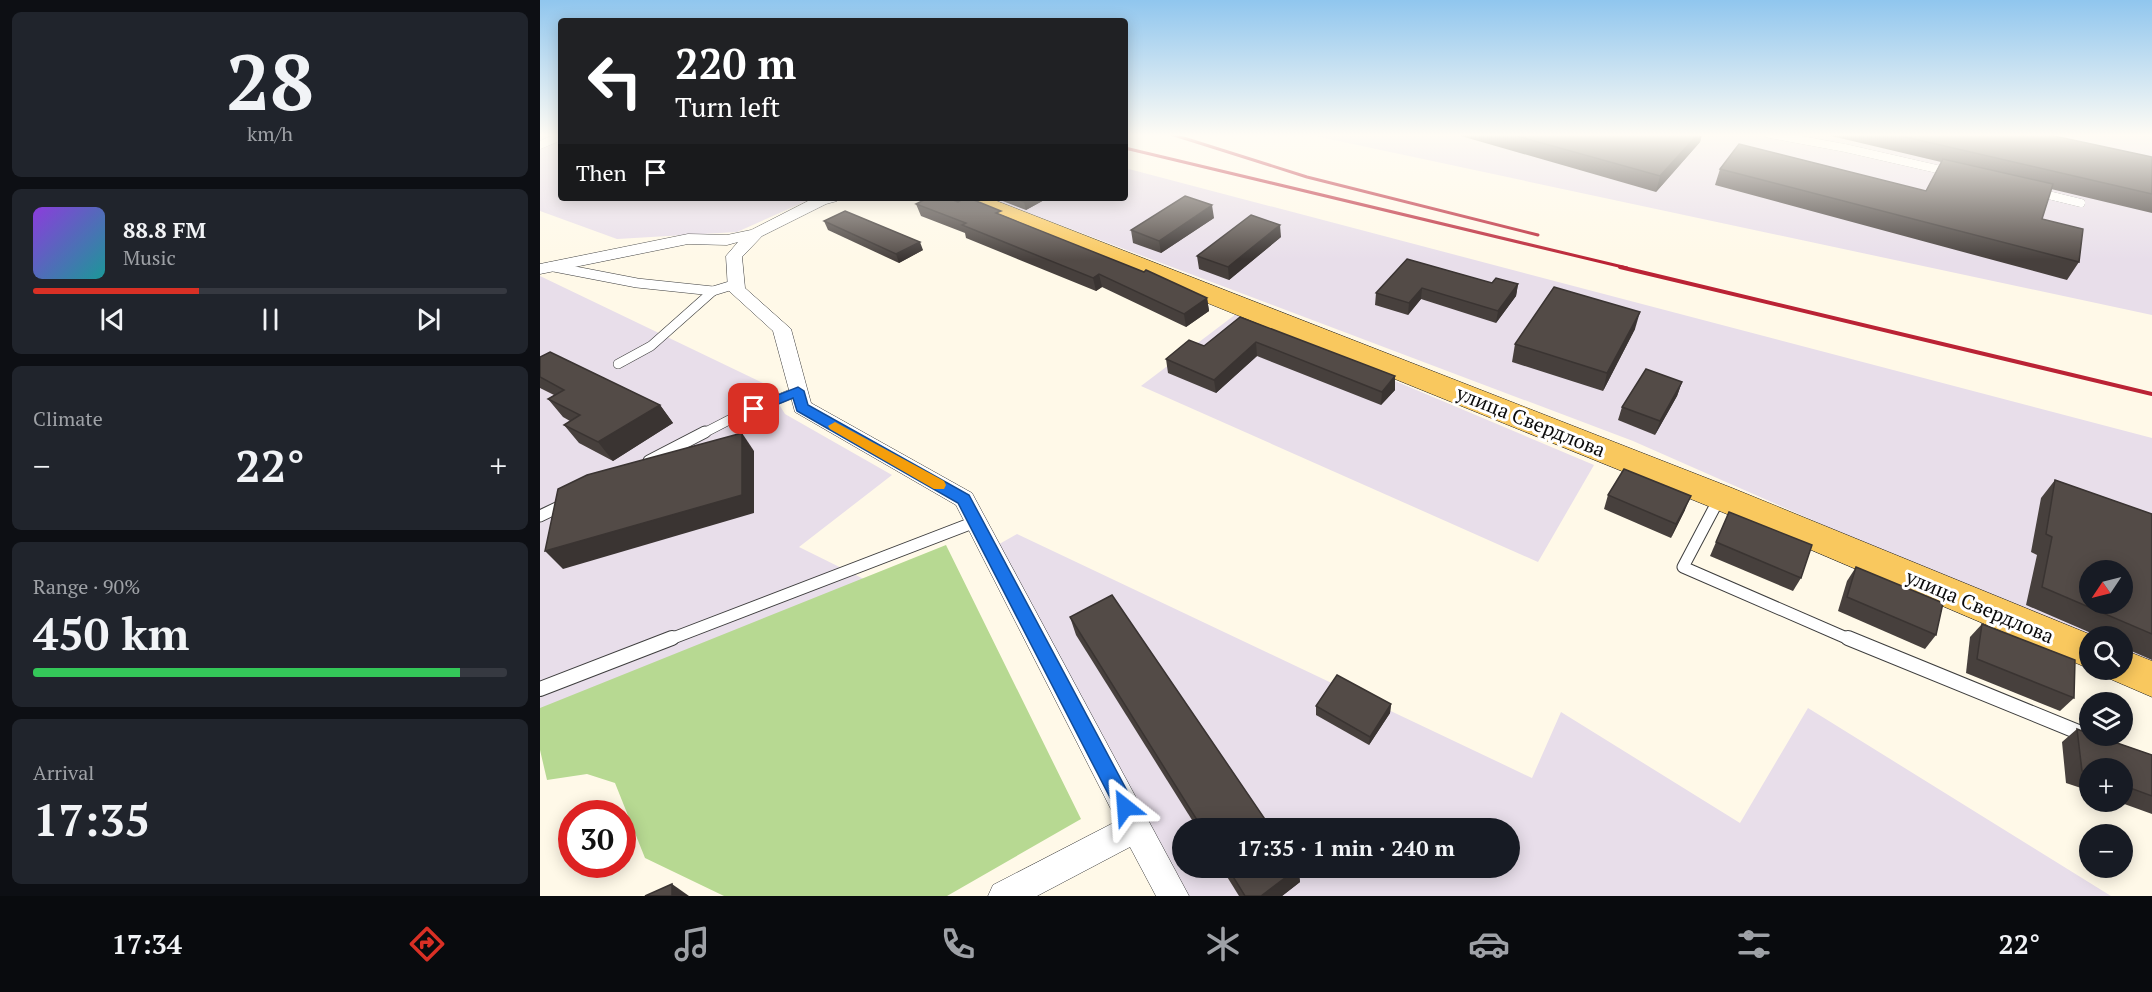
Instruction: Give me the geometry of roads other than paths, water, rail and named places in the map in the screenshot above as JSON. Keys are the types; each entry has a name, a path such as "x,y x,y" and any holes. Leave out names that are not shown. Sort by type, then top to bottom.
{"main road":[{"name":"улица Свердлова","path":"977,201 1720,497 2079,647"},
{"path":"2133,671 2152,679"}],"street":[{"path":"546,268 688,239 727,240 756,232 820,201"},
{"path":"756,232 734,256 737,290 782,329 802,408 964,499 1173,896"},
{"path":"1004,896 1136,827"}],"lane":[{"path":"2025,189 2082,202"},
{"path":"546,268 637,284 713,291 736,284"},
{"path":"618,364 651,346 713,291"},
{"path":"641,465 733,418 798,391"},
{"path":"1720,497 1683,567 1900,661 1950,679 2079,733"},
{"path":"540,516 570,501"},
{"path":"540,690 975,522"}],"railway":[{"path":"1241,176 1627,268"},
{"path":"1303,176 1538,235"},
{"path":"1620,267 2152,394"}]}
